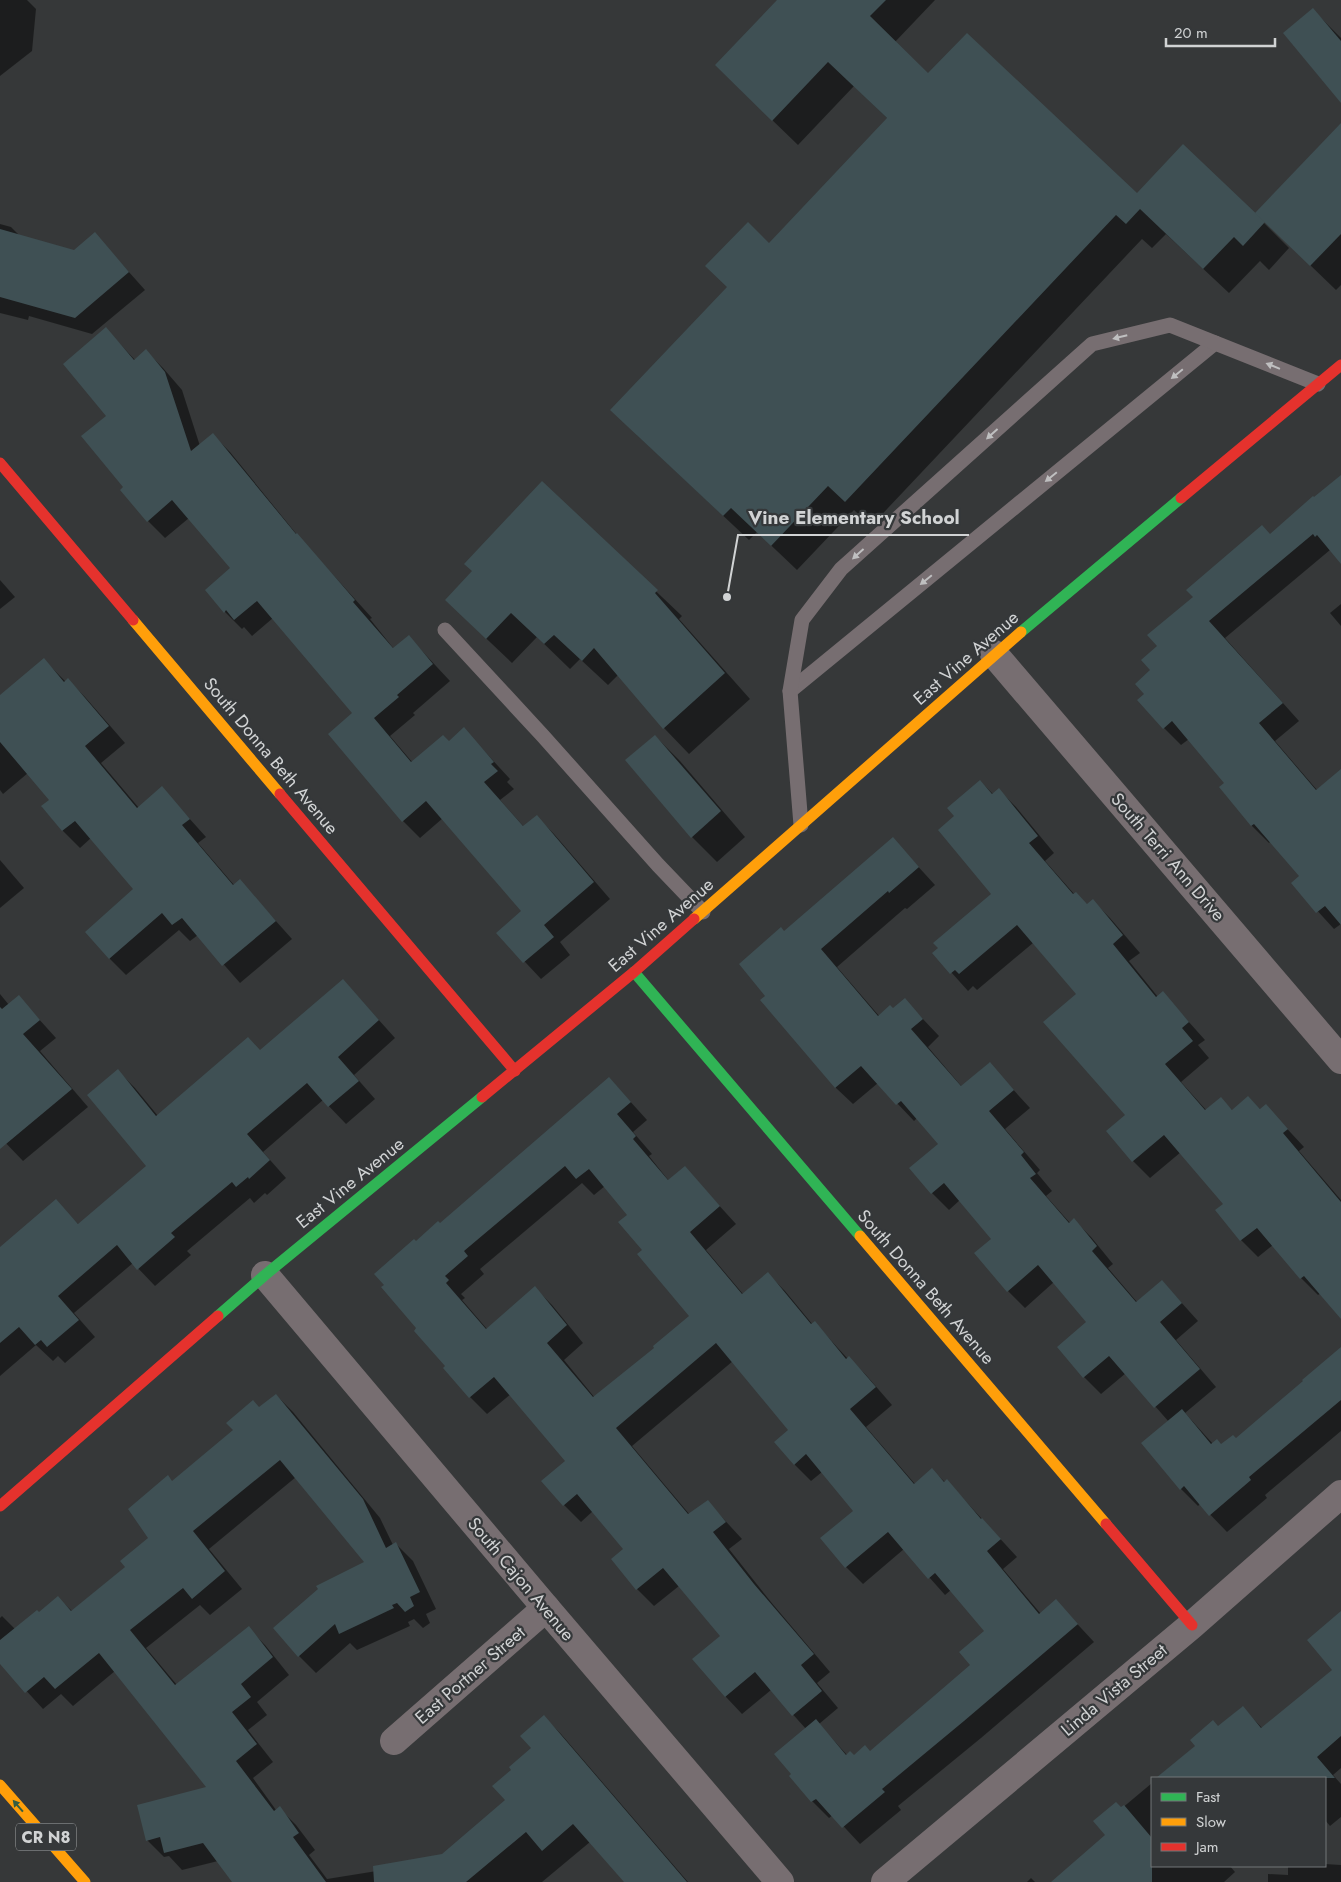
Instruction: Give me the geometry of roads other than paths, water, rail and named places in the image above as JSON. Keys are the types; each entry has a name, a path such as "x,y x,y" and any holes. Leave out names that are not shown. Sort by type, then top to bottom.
{"street":[{"name":"East Vine Avenue","path":"0,1506 265,1275 634,972 994,654 1341,365"},
{"name":"South Donna Beth Avenue","path":"0,463 514,1071"},
{"name":"South Terri Ann Drive","path":"994,654 1341,1060"},
{"name":"South Donna Beth Avenue","path":"634,972 1192,1624"},
{"name":"South Cajon Avenue","path":"265,1275 780,1882"},
{"name":"Linda Vista Street","path":"885,1882 1192,1624 1341,1494"},
{"name":"East Portner Street","path":"394,1741 546,1608"},
{"name":"CR N8","path":"0,1785 85,1882"}],"lane":[{"path":"801,825 790,691 802,620 841,569 1092,344 1170,325 1318,384"},
{"path":"790,691 1215,343"},
{"path":"445,630 703,912"}],"place":[{"name":"Vine Elementary School","path":"727,597"}]}
